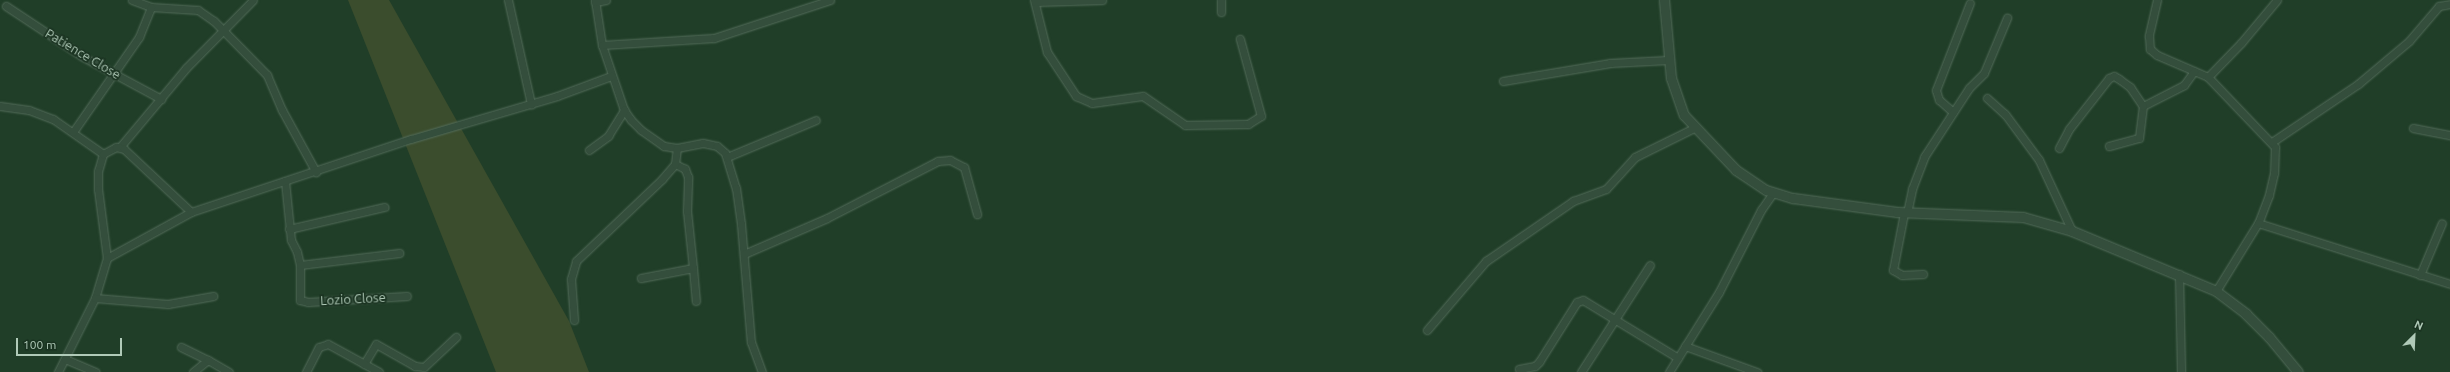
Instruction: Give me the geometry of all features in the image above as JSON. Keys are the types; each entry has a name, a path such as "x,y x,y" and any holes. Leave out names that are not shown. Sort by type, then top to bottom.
{"street":[{"path":"132,0 151,8 198,10 222,30 267,75 282,110 316,172"},
{"path":"103,154 120,147 222,30 253,0"},
{"path":"508,0 531,104"},
{"path":"606,0 595,1 602,45 611,76 624,110 641,130 655,141 677,148 703,143 711,144 721,148 727,157 736,188 744,254 751,342 762,372"},
{"path":"602,45 714,38 830,0"},
{"path":"1102,0 1034,1 1047,52 1081,100 1097,103 1143,96 1152,100 1181,124 1189,126 1248,124 1261,116 1240,39"},
{"path":"1221,0 1221,12"},
{"path":"1664,0 1668,60 1678,104 1694,128 1736,170 1773,193 1906,213 2023,217 2072,231 2179,274 2216,291 2246,314 2269,337 2298,372"},
{"path":"2157,0 2149,36 2150,49 2157,55 2208,77 2272,142 2276,156 2269,195 2258,223 2216,291"},
{"path":"2208,77 2241,43 2277,0"},
{"path":"1953,112 1939,100 1936,90 1970,3"},
{"path":"2272,142 2358,84 2413,37 2439,6 2450,4"},
{"name":"Patience Close","path":"6,6 83,57 161,99"},
{"path":"73,132 139,37 151,8"},
{"path":"1923,274 1902,275 1893,270 1906,213 1919,166 1969,88 1984,73 2007,18"},
{"path":"1503,81 1610,64 1668,60"},
{"path":"2143,106 2184,85 2194,71"},
{"path":"107,258 192,212 316,172 411,138 531,104 611,76"},
{"path":"2059,148 2069,129 2109,78 2114,76 2130,87 2143,106 2139,138 2109,146"},
{"path":"1987,98 2006,114 2039,160 2072,231"},
{"path":"0,106 35,112 53,119 103,154"},
{"path":"589,150 608,136 624,110"},
{"path":"727,157 816,120"},
{"path":"1427,330 1486,261 1573,200 1606,189 1635,157 1694,128"},
{"path":"2413,128 2450,135"},
{"path":"120,147 192,212"},
{"path":"574,320 571,279 576,261 675,164 677,148"},
{"path":"58,372 95,298 107,258 98,189 98,170 103,154"},
{"path":"744,254 827,218 938,161 950,160 964,168 977,214"},
{"path":"675,164 685,169 688,177 687,211 696,301"},
{"path":"285,181 289,229 300,264 399,253"},
{"path":"1668,372 1719,292 1761,210 1773,193"},
{"path":"289,229 384,206"},
{"path":"2258,223 2450,284"},
{"path":"2420,275 2442,223"},
{"name":"Lozio Close","path":"300,264 300,300 308,302 407,296"},
{"path":"1581,372 1617,319 1650,265"},
{"path":"641,278 684,272 693,268"},
{"path":"2179,274 2181,372"},
{"path":"95,298 168,304 212,296"},
{"path":"1519,369 1535,366 1539,362 1577,302 1583,300 1591,302 1678,358"},
{"path":"364,364 376,344 415,366 424,367 456,336"},
{"path":"306,372 322,345 328,344 379,372"},
{"path":"1685,346 1757,372"},
{"path":"181,347 229,372"},
{"path":"65,359 95,372"},
{"path":"193,372 208,360"}],"green space":[{"path":"348,0 389,0 569,321 589,372 496,372"}]}
